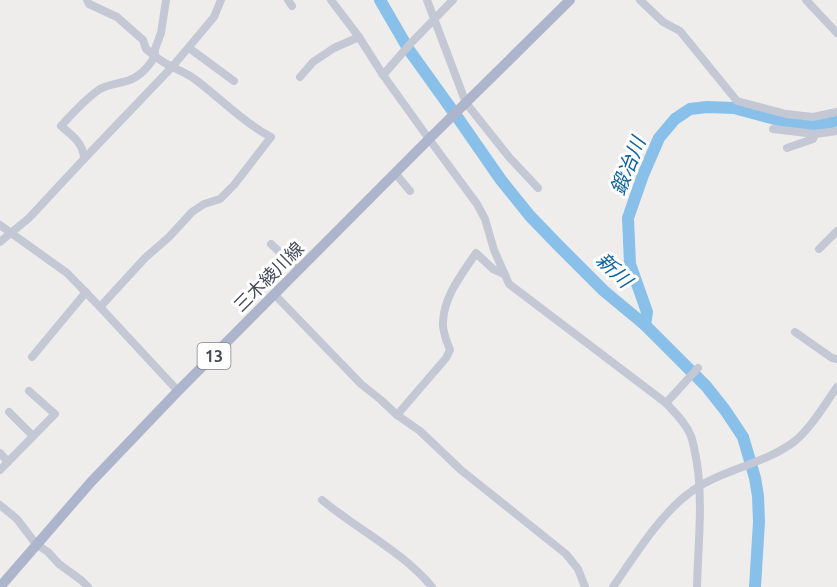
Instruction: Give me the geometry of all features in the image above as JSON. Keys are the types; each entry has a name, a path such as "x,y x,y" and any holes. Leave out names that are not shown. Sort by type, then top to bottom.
{"main road":[{"name":"三木綾川線","path":"0,587 92,482 178,391 570,0"}],"street":[{"path":"87,0 89,4 117,16 143,40 146,49 163,63 194,78 258,130 271,137 234,185 220,199 204,204 192,212 100,307"},
{"path":"84,159 82,146 61,126 97,91 106,86 127,81 142,73 150,65 155,56 161,33 166,0"},
{"path":"0,242 29,218 172,67 214,17 221,0"},
{"path":"331,0 433,135 477,204 509,284 666,403 684,423 690,434 695,453 699,486 697,587"},
{"path":"427,0 464,105 538,188"},
{"path":"386,71 453,0"},
{"path":"640,0 663,22 680,31 737,101 786,114 813,117 837,112"},
{"path":"806,0 837,33"},
{"path":"300,77 312,62 358,37"},
{"path":"189,48 234,81"},
{"path":"773,129 815,134 837,131"},
{"path":"787,148 813,139 815,134"},
{"path":"395,173 410,191"},
{"path":"0,225 67,273 178,391"},
{"path":"819,249 837,231"},
{"path":"272,244 299,270"},
{"path":"397,415 446,358 450,350 442,324 445,308 452,289 476,253 493,269 504,274"},
{"path":"32,357 86,292"},
{"path":"275,295 361,384 397,415 420,431 461,470 566,554 578,569 585,587"},
{"path":"795,332 832,358 837,359"},
{"path":"666,403 698,368"},
{"path":"613,587 670,511 687,495 699,486 769,456 796,440 837,387"},
{"path":"0,470 55,414 29,391"},
{"path":"9,412 33,436"},
{"path":"0,453 8,462"},
{"path":"322,500 411,566 432,587"},
{"path":"0,505 17,519 36,544 88,587"}],"waterway":[{"name":"新川","path":"380,0 409,50 501,180 530,216 604,291 645,325 706,386 743,437 758,496 759,522 755,587"},
{"name":"鍛冶川","path":"645,325 647,312 630,264 628,218 659,138 675,119 690,109 707,107 734,108 798,125 829,123 837,120"}]}
